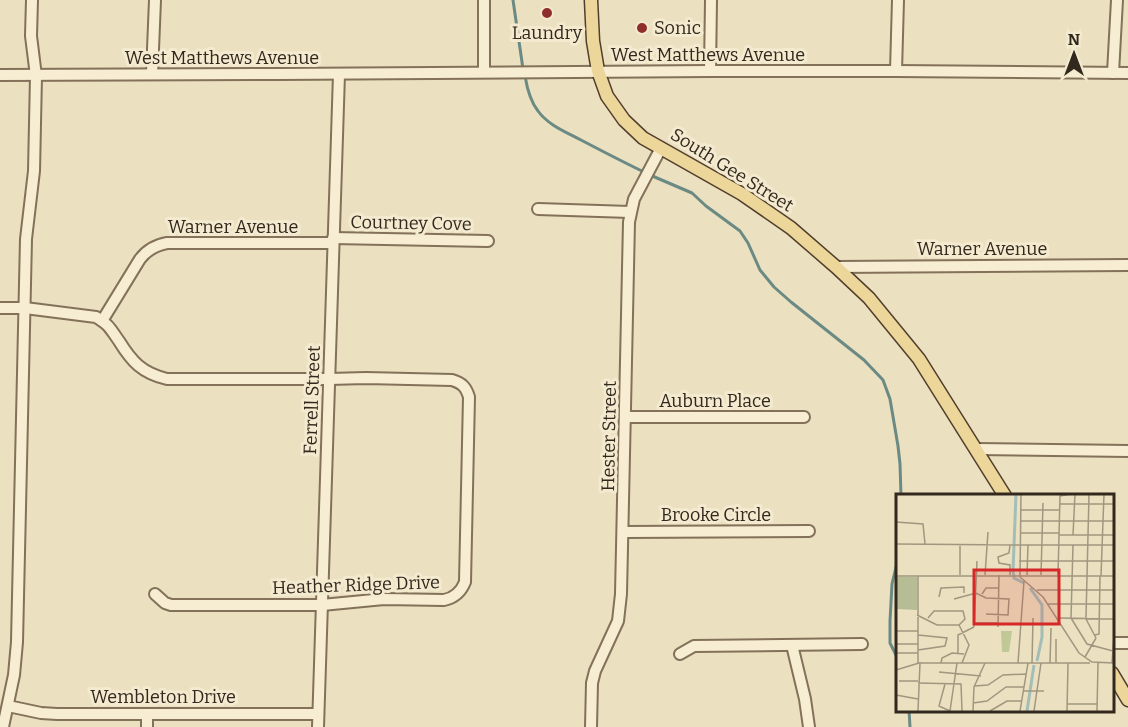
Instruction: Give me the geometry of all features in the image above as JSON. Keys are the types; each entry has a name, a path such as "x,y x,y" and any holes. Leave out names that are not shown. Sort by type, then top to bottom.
{"main road":[{"name":"South Gee Street","path":"591,0 592,41 598,71 607,96 624,120 643,138 742,194 791,228 869,298 919,359 1004,494"},
{"path":"1113,675 1128,700"}],"street":[{"path":"3,727 14,675 17,642 26,239 34,171 36,76 31,36 32,0"},
{"path":"152,74 155,0"},
{"path":"484,0 484,72"},
{"path":"710,71 711,0"},
{"path":"896,71 898,0"},
{"path":"1113,73 1117,0"},
{"name":"West Matthews Avenue","path":"0,75 537,71 1128,73"},
{"name":"Ferrell Street","path":"318,727 339,74"},
{"name":"Hester Street","path":"591,727 591,683 594,671 618,621 622,585 628,227 634,198 661,148"},
{"path":"538,209 630,212"},
{"name":"Courtney Cove","path":"333,241 488,241"},
{"name":"Warner Avenue","path":"102,321 140,259 160,244 333,241"},
{"name":"Warner Avenue","path":"836,267 1128,265"},
{"path":"0,308 25,308 96,318 109,327 133,361 142,369 167,379 329,379"},
{"name":"Heather Ridge Drive","path":"155,594 171,605 322,605 384,599 444,600 453,597 464,585 469,397 464,386 452,380 329,379"},
{"name":"Auburn Place","path":"626,417 804,417"},
{"path":"976,449 1128,451"},
{"name":"Brooke Circle","path":"624,532 809,531"},
{"path":"680,654 694,645 862,644"},
{"path":"792,645 805,699 808,727"},
{"name":"Wembleton Drive","path":"8,706 57,714 318,714"},
{"path":"147,714 147,727"}],"waterway":[{"path":"513,0 523,69"},
{"path":"525,76 533,103 547,120 563,131 644,172"},
{"path":"650,175 692,193 740,231 760,270 774,287 864,360 883,380 890,399 898,446 901,494"},
{"path":"896,567 892,584 890,621 890,643 896,655"},
{"path":"909,712 910,727"}],"place":[{"name":"Laundry","path":"547,13"},
{"name":"Sonic","path":"642,28"}]}
